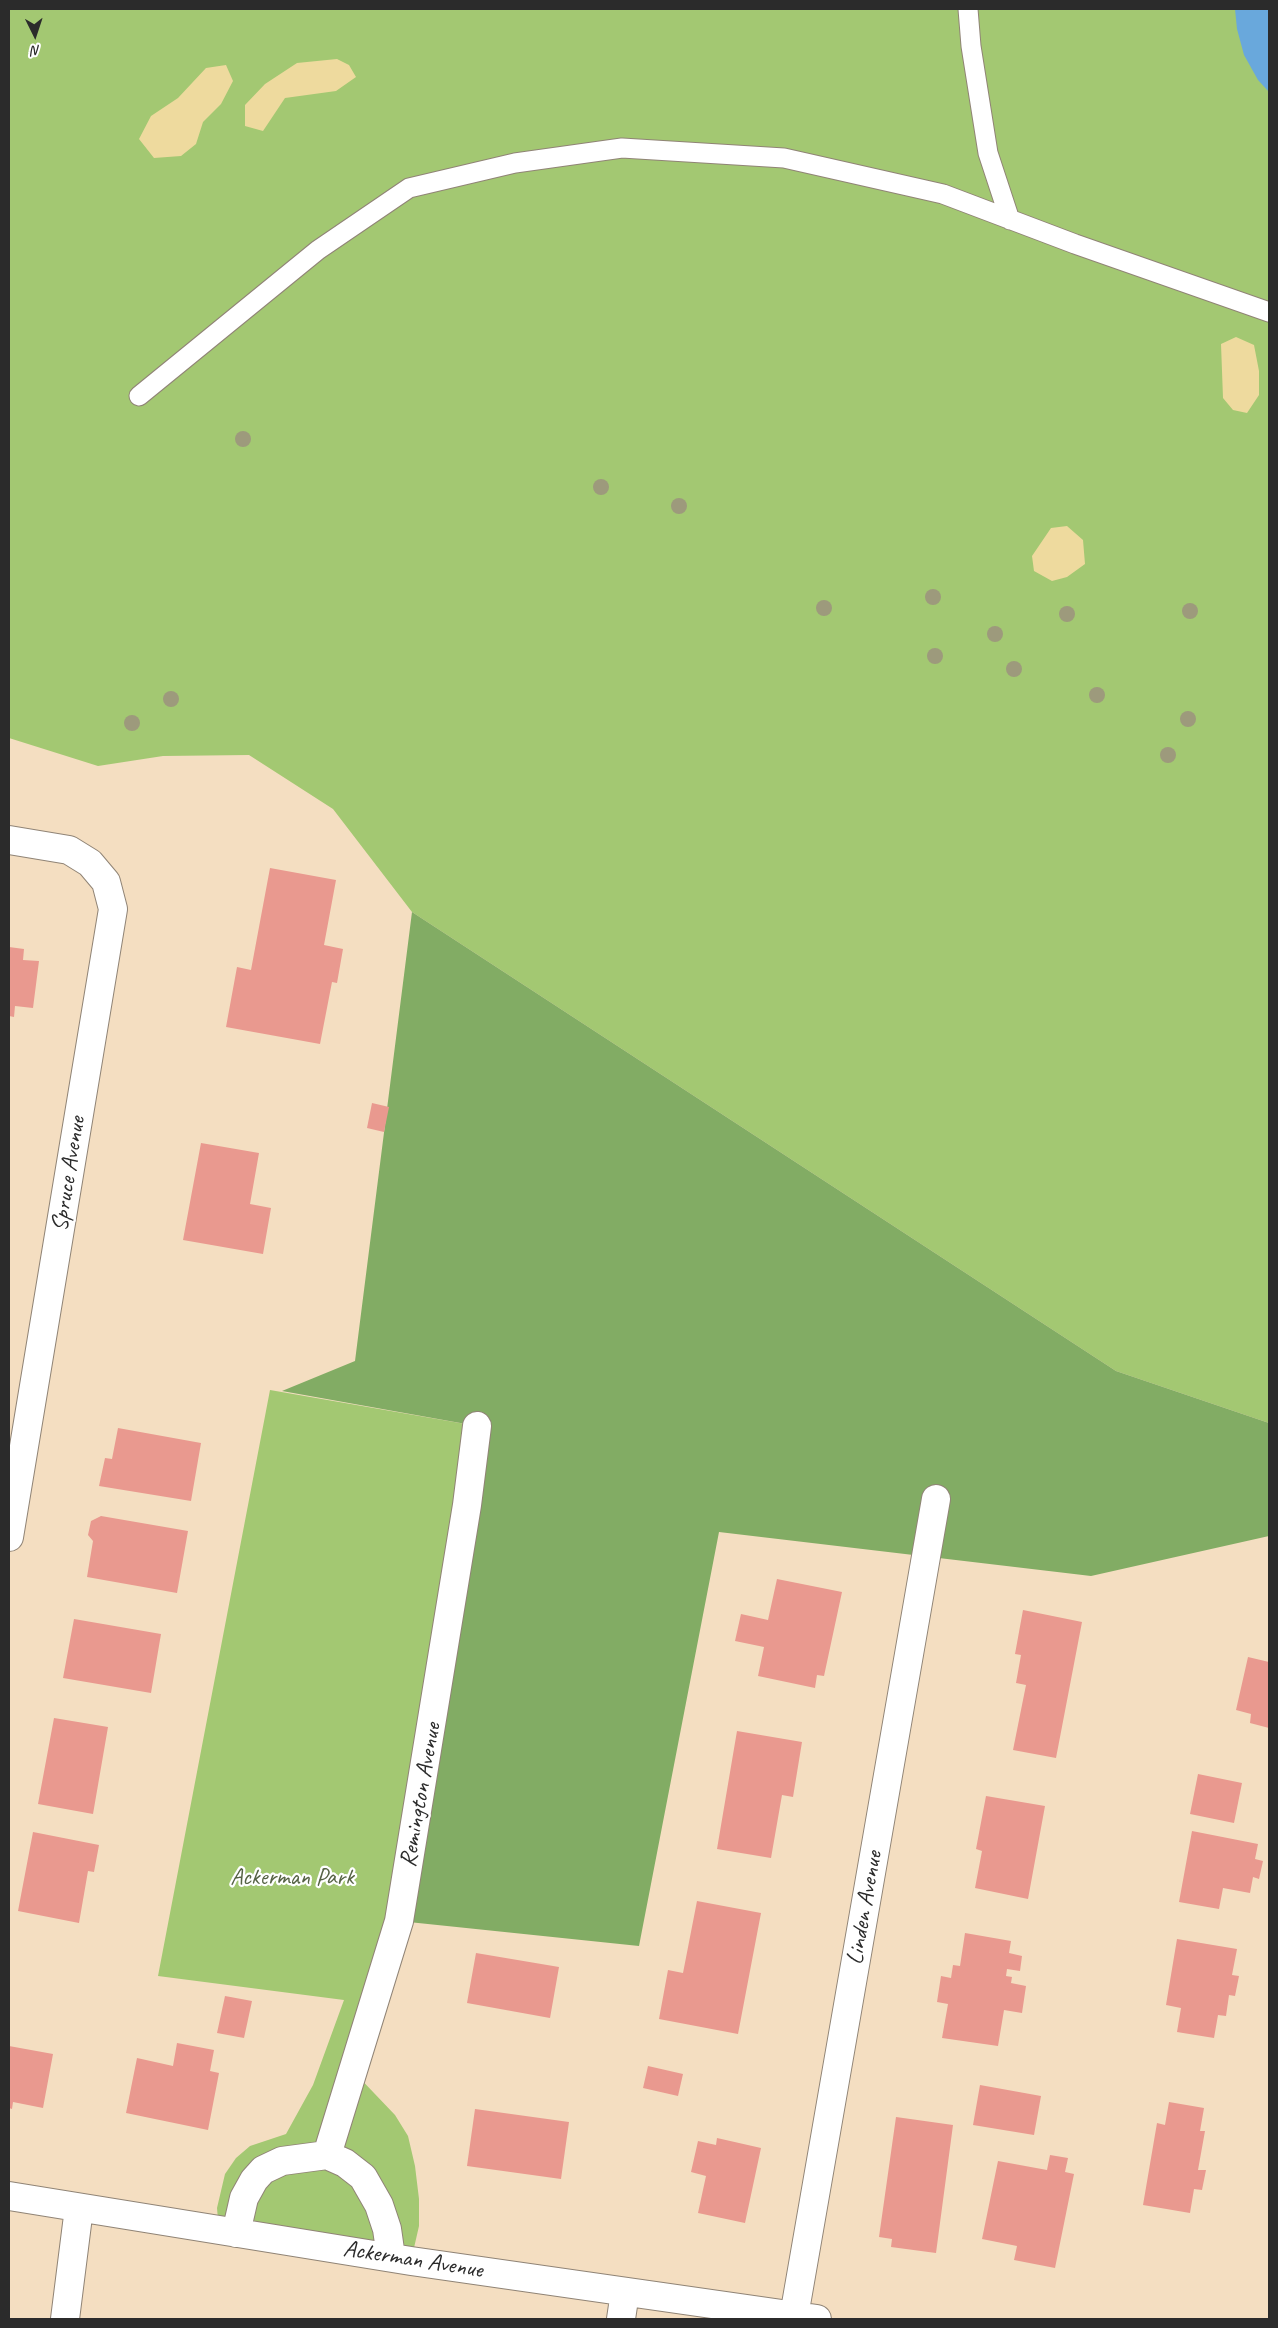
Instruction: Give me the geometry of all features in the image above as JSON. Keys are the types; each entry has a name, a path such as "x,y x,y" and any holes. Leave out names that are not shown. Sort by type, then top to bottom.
{"street":[{"name":"Spruce Avenue","path":"9,840 69,850 90,863 106,882 113,909 9,1537"},
{"name":"Remington Avenue","path":"327,2155 399,1921 467,1505 477,1426"},
{"name":"Linden Avenue","path":"806,2318 936,1499"},
{"path":"236,2233 244,2198 254,2180 263,2170 282,2161 327,2155 345,2163 363,2177 379,2205 388,2229 391,2257"},
{"name":"Ackerman Avenue","path":"9,2196 391,2257 806,2318"},
{"path":"65,2319 79,2208"},
{"path":"621,2319 625,2292"}],"lane":[{"path":"968,9 971,46 988,153 1010,220"},
{"path":"138,396 318,250 408,188 515,163 622,148 784,158 943,194 1010,220 1269,312"}],"green space":[{"path":"9,9 1269,9 1269,1423 1116,1371 412,912 333,809 249,755 163,756 98,766 9,738"},
{"path":"412,912 1116,1371 1269,1423 1269,1536 1091,1576 719,1532 639,1946 399,1921 477,1426 282,1391 355,1361"},
{"name":"Ackerman Park","path":"270,1390 477,1426 434,1714 353,2071 395,2115 408,2136 415,2166 419,2199 419,2226 411,2261 219,2231 217,2208 225,2174 236,2158 250,2146 286,2134 313,2085 344,2000 158,1976"}],"sand":[{"path":"337,59 349,65 356,77 336,91 285,98 263,131 245,126 245,105 265,84 297,63"},
{"path":"226,65 233,81 221,104 203,122 196,144 181,156 154,158 139,139 151,116 178,98 206,68"},
{"path":"1236,337 1254,345 1259,371 1259,395 1247,413 1233,410 1223,398 1221,344"},
{"path":"1067,526 1083,540 1085,564 1067,577 1052,581 1034,571 1032,556 1051,528"}],"water":[{"path":"1235,9 1269,9 1269,92 1258,80 1244,55 1237,29"}],"building":[{"path":"270,868 336,880 324,945 343,949 337,983 332,982 320,1044 226,1027 237,967 251,970"},
{"path":"9,947 24,949 23,960 39,961 33,1008 15,1006 14,1017 9,1016"},
{"path":"372,1103 389,1107 384,1132 367,1128"},
{"path":"201,1143 259,1153 250,1204 271,1208 263,1254 183,1240"},
{"path":"118,1428 201,1443 191,1501 99,1486 105,1458 112,1459"},
{"path":"101,1516 188,1531 177,1593 87,1577 93,1541 88,1535 91,1521"},
{"path":"777,1579 842,1592 824,1676 817,1675 815,1688 758,1676 764,1647 735,1641 741,1614 768,1620"},
{"path":"1023,1610 1082,1622 1056,1758 1013,1750 1026,1685 1016,1683 1021,1655 1015,1654"},
{"path":"74,1619 161,1634 151,1693 63,1678"},
{"path":"1248,1657 1269,1662 1269,1728 1250,1723 1251,1714 1236,1710"},
{"path":"54,1718 108,1727 93,1814 38,1804"},
{"path":"737,1731 802,1742 793,1797 782,1795 771,1858 717,1849"},
{"path":"1198,1774 1242,1783 1234,1823 1190,1814"},
{"path":"986,1796 1045,1806 1028,1899 975,1888 982,1851 976,1849"},
{"path":"1192,1831 1258,1844 1255,1859 1263,1861 1259,1879 1253,1877 1250,1893 1223,1888 1219,1909 1179,1902"},
{"path":"33,1832 99,1845 94,1872 88,1871 79,1923 18,1911"},
{"path":"697,1901 761,1913 738,2034 659,2019 668,1970 683,1973"},
{"path":"965,1933 1011,1941 1009,1953 1022,1956 1020,1971 1007,1969 1006,1976 1012,1977 1011,1983 1026,1986 1022,2013 1004,2010 998,2046 942,2038 948,2004 937,2002 941,1976 951,1978 953,1965 960,1966"},
{"path":"1177,1939 1237,1949 1232,1975 1239,1976 1235,1996 1229,1995 1226,2016 1218,2015 1214,2038 1177,2032 1181,2008 1166,2005"},
{"path":"476,1953 559,1967 550,2018 467,2003"},
{"path":"225,1996 252,2001 244,2038 217,2033"},
{"path":"177,2043 214,2050 210,2071 219,2073 208,2130 126,2113 137,2058 173,2066"},
{"path":"9,2046 53,2054 43,2108 13,2102 12,2109 9,2108"},
{"path":"648,2066 683,2074 678,2096 643,2088"},
{"path":"980,2085 1041,2096 1034,2135 973,2125"},
{"path":"1169,2102 1204,2108 1200,2131 1205,2131 1198,2170 1206,2170 1202,2190 1194,2189 1190,2213 1143,2205 1157,2123 1165,2125"},
{"path":"475,2109 569,2122 561,2179 467,2166"},
{"path":"896,2117 953,2125 936,2253 891,2247 892,2239 879,2237"},
{"path":"717,2138 761,2148 745,2223 698,2213 706,2176 691,2172 698,2141 716,2145"},
{"path":"1050,2155 1068,2158 1065,2172 1074,2174 1055,2268 1014,2260 1017,2246 982,2239 998,2161 1047,2170"}]}
